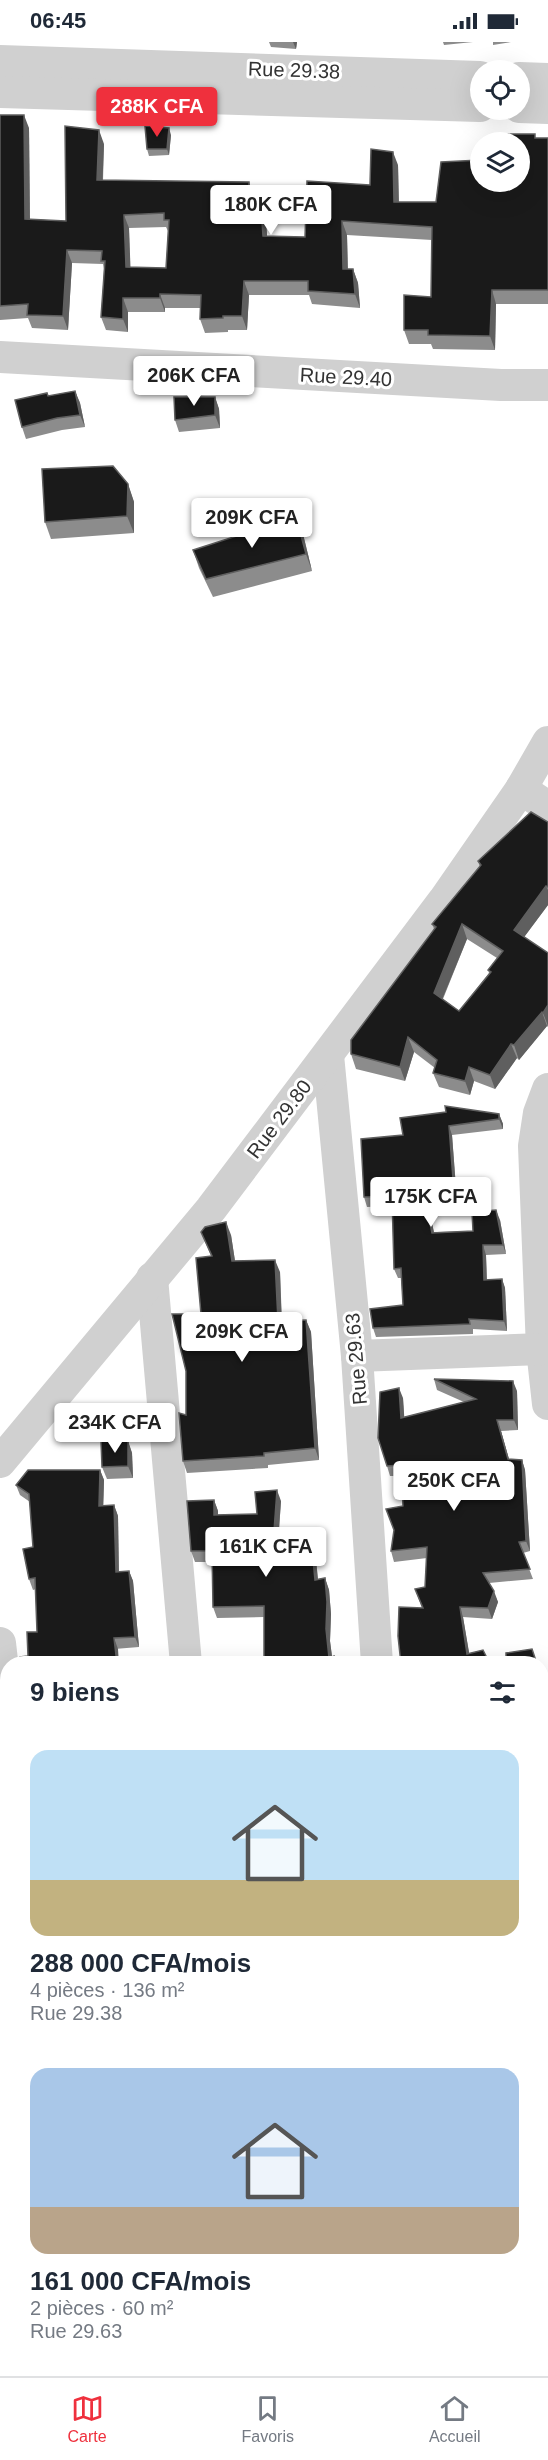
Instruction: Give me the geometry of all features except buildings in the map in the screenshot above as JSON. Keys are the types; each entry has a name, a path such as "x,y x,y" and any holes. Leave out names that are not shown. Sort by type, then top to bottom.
{"street":[{"name":"Rue 29.38","path":"0,61 470,77"},
{"path":"530,78 548,79"},
{"path":"0,92 470,106"},
{"path":"530,107 548,108"},
{"name":"Rue 29.40","path":"0,357 454,382 548,385"},
{"name":"Rue 29.80","path":"0,1462 211,1209 444,900 521,789 548,742"},
{"path":"521,789 548,807"},
{"name":"Rue 29.63","path":"328,1055 357,1356 376,1656"},
{"path":"548,1089 539,1113 534,1146 543,1349 548,1404"},
{"path":"152,1278 185,1656"},
{"path":"357,1356 543,1349"}]}
